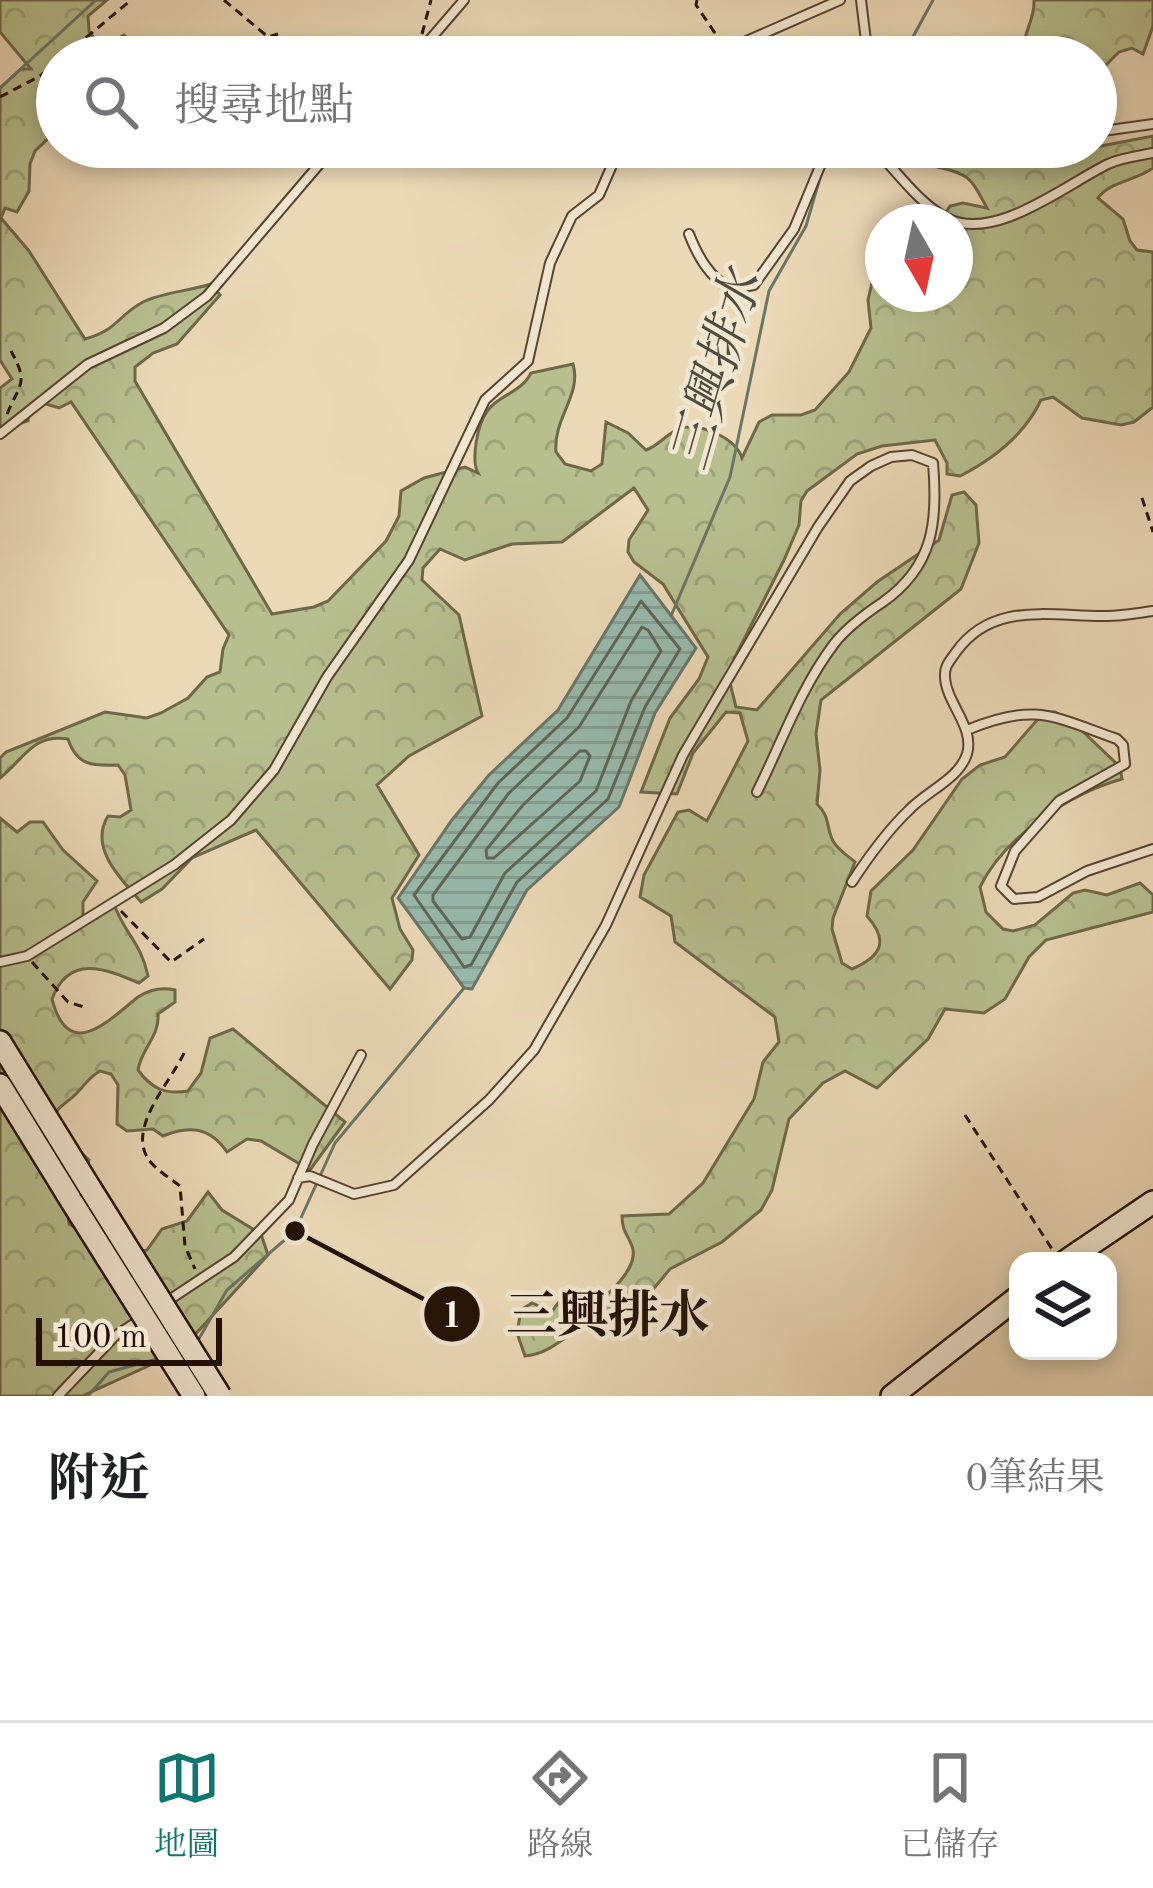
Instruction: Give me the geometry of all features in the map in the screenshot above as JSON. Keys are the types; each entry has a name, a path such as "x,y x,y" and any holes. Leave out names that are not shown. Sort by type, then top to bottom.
{"main road":[{"path":"0,1042 194,1396"},
{"path":"0,1085 220,1396"},
{"path":"1077,1252 1153,1202"},
{"path":"892,1396 1009,1304"}],"lane":[{"path":"433,36 464,0"},
{"path":"760,36 840,0"},
{"path":"861,0 865,36"},
{"path":"1117,129 1153,124"},
{"path":"1117,162 1153,153"},
{"path":"0,434 88,364 164,328 207,296 316,168"},
{"path":"0,962 27,956 115,904 231,820 274,770 327,677 409,560 485,400 527,361 550,263 572,216 599,195 611,168"},
{"path":"688,235 718,281 730,289 754,285 794,230 819,168"},
{"path":"894,168 942,216 966,226 985,225 1009,215 1101,168"},
{"path":"298,1178 310,1176 354,1194 394,1184 489,1100 533,1050 606,926 682,755 818,527 850,481 871,466 891,457 925,457 933,463 935,516 925,559 887,599 836,641 799,698 757,792"},
{"path":"852,882 905,813 957,773 968,751 967,730 954,710 944,680 945,667 980,626 1003,616 1153,611"},
{"path":"967,730 996,718 1039,711 1123,745 1125,764 1059,801 1015,850 1001,886 1014,899 1039,897 1088,871 1153,849"},
{"path":"58,1396 115,1336 234,1257 289,1200 361,1055"}],"path":[{"path":"88,36 131,0"},
{"path":"224,0 267,36"},
{"path":"422,36 431,0"},
{"path":"697,0 715,36"},
{"path":"271,36 278,34"},
{"path":"0,97 36,78"},
{"path":"6,416 23,385 23,373 11,351"},
{"path":"1142,498 1153,532"},
{"path":"115,904 171,962 204,939"},
{"path":"27,956 68,1002 84,1007"},
{"path":"184,1053 148,1115 142,1140 148,1159 180,1186 185,1246 200,1280"},
{"path":"965,1114 1057,1252"}],"green space":[{"path":"0,0 107,0 88,16 92,36 36,36 36,150 29,191 17,212 5,208 1,218 29,251 85,339 151,299 211,284 220,295 177,344 153,353 135,367 135,381 272,614 328,601 386,541 399,516 401,491 424,478 465,467 478,473 475,451 484,416 531,373 573,364 574,386 556,440 556,452 565,464 591,471 602,464 606,422 628,433 646,450 681,428 708,430 726,439 742,458 759,422 772,415 815,410 849,372 871,328 869,312 973,312 973,205 987,208 969,179 941,168 1117,168 1117,143 1153,136 1153,168 1098,198 1123,219 1137,250 1153,252 1153,407 1134,422 1121,425 1082,418 1053,397 1041,400 1007,444 960,476 947,474 947,463 935,440 857,454 807,491 801,501 799,525 734,659 730,683 736,707 757,710 840,614 939,540 952,495 964,492 976,505 979,543 961,589 821,700 816,734 817,804 835,844 855,862 833,918 842,963 852,969 870,959 879,947 878,933 867,916 871,891 913,850 962,779 980,765 1005,757 1044,712 1055,712 1076,725 1120,767 1122,779 1060,806 1022,834 980,887 986,912 1003,929 1013,931 1035,925 1073,893 1085,890 1107,895 1140,883 1153,895 1153,912 1046,940 1029,957 1005,999 984,1013 945,1009 928,1039 877,1088 845,1071 823,1083 789,1119 772,1190 761,1210 722,1242 670,1269 625,1323 612,1325 602,1318 546,1350 525,1356 517,1333 521,1310 532,1303 552,1312 568,1297 602,1299 614,1288 629,1268 633,1253 622,1216 669,1214 703,1183 754,1099 763,1062 779,1042 775,1017 675,942 671,916 640,897 644,875 678,812 689,810 707,821 748,741 740,713 726,712 693,753 677,794 641,792 670,718 699,679 708,657 663,584 628,552 629,540 648,510 634,488 562,542 512,544 465,560 440,549 423,568 422,580 459,615 482,716 409,756 377,785 419,855 392,898 400,929 413,950 412,960 390,989 256,830 192,858 162,889 141,902 110,863 102,840 108,816 120,817 131,810 125,775 118,765 87,762 76,755 68,739 56,738 30,749 0,778 0,758 6,752 105,712 147,718 188,698 207,677 220,672 229,635 71,402 59,408 36,401 28,421 0,430 0,388 12,379 0,360 0,88 21,69 31,69 0,32"},
{"path":"1034,0 1153,0 1153,26 1143,54 1132,48 1117,54 1117,36 1026,36"},
{"path":"0,818 17,832 30,822 43,822 63,850 97,881 83,902 83,915 94,916 114,904 145,964 148,976 139,983 101,970 68,975 52,999 59,1019 69,1029 91,1031 142,995 175,990 175,1002 158,1014 140,1062 138,1070 148,1081 166,1091 188,1091 201,1073 210,1038 233,1029 345,1122 310,1170 261,1141 247,1139 227,1152 198,1130 163,1136 153,1129 127,1131 117,1124 118,1085 111,1074 100,1071 60,1108 54,1128 89,1160 86,1172 65,1188 69,1224 111,1248 136,1253 147,1250 162,1229 187,1221 208,1192 222,1210 261,1234 268,1255 179,1352 82,1396 0,1396"}],"water":[{"path":"640,575 696,648 655,713 619,807 527,890 472,989 464,988 398,898 489,775 558,710"}],"waterway":[{"path":"57,36 96,0"},
{"name":"三興排水","path":"913,36 933,0"},
{"path":"0,88 36,55"},
{"name":"三興排水","path":"671,616 730,477 769,291 806,226 824,168"},
{"name":"三興排水","path":"197,1342 227,1290 295,1231 335,1143 464,988"},
{"name":"三興排水","path":"88,1396 109,1372 157,1359"}],"place":[{"name":"三興排水","path":"295,1231"}]}
